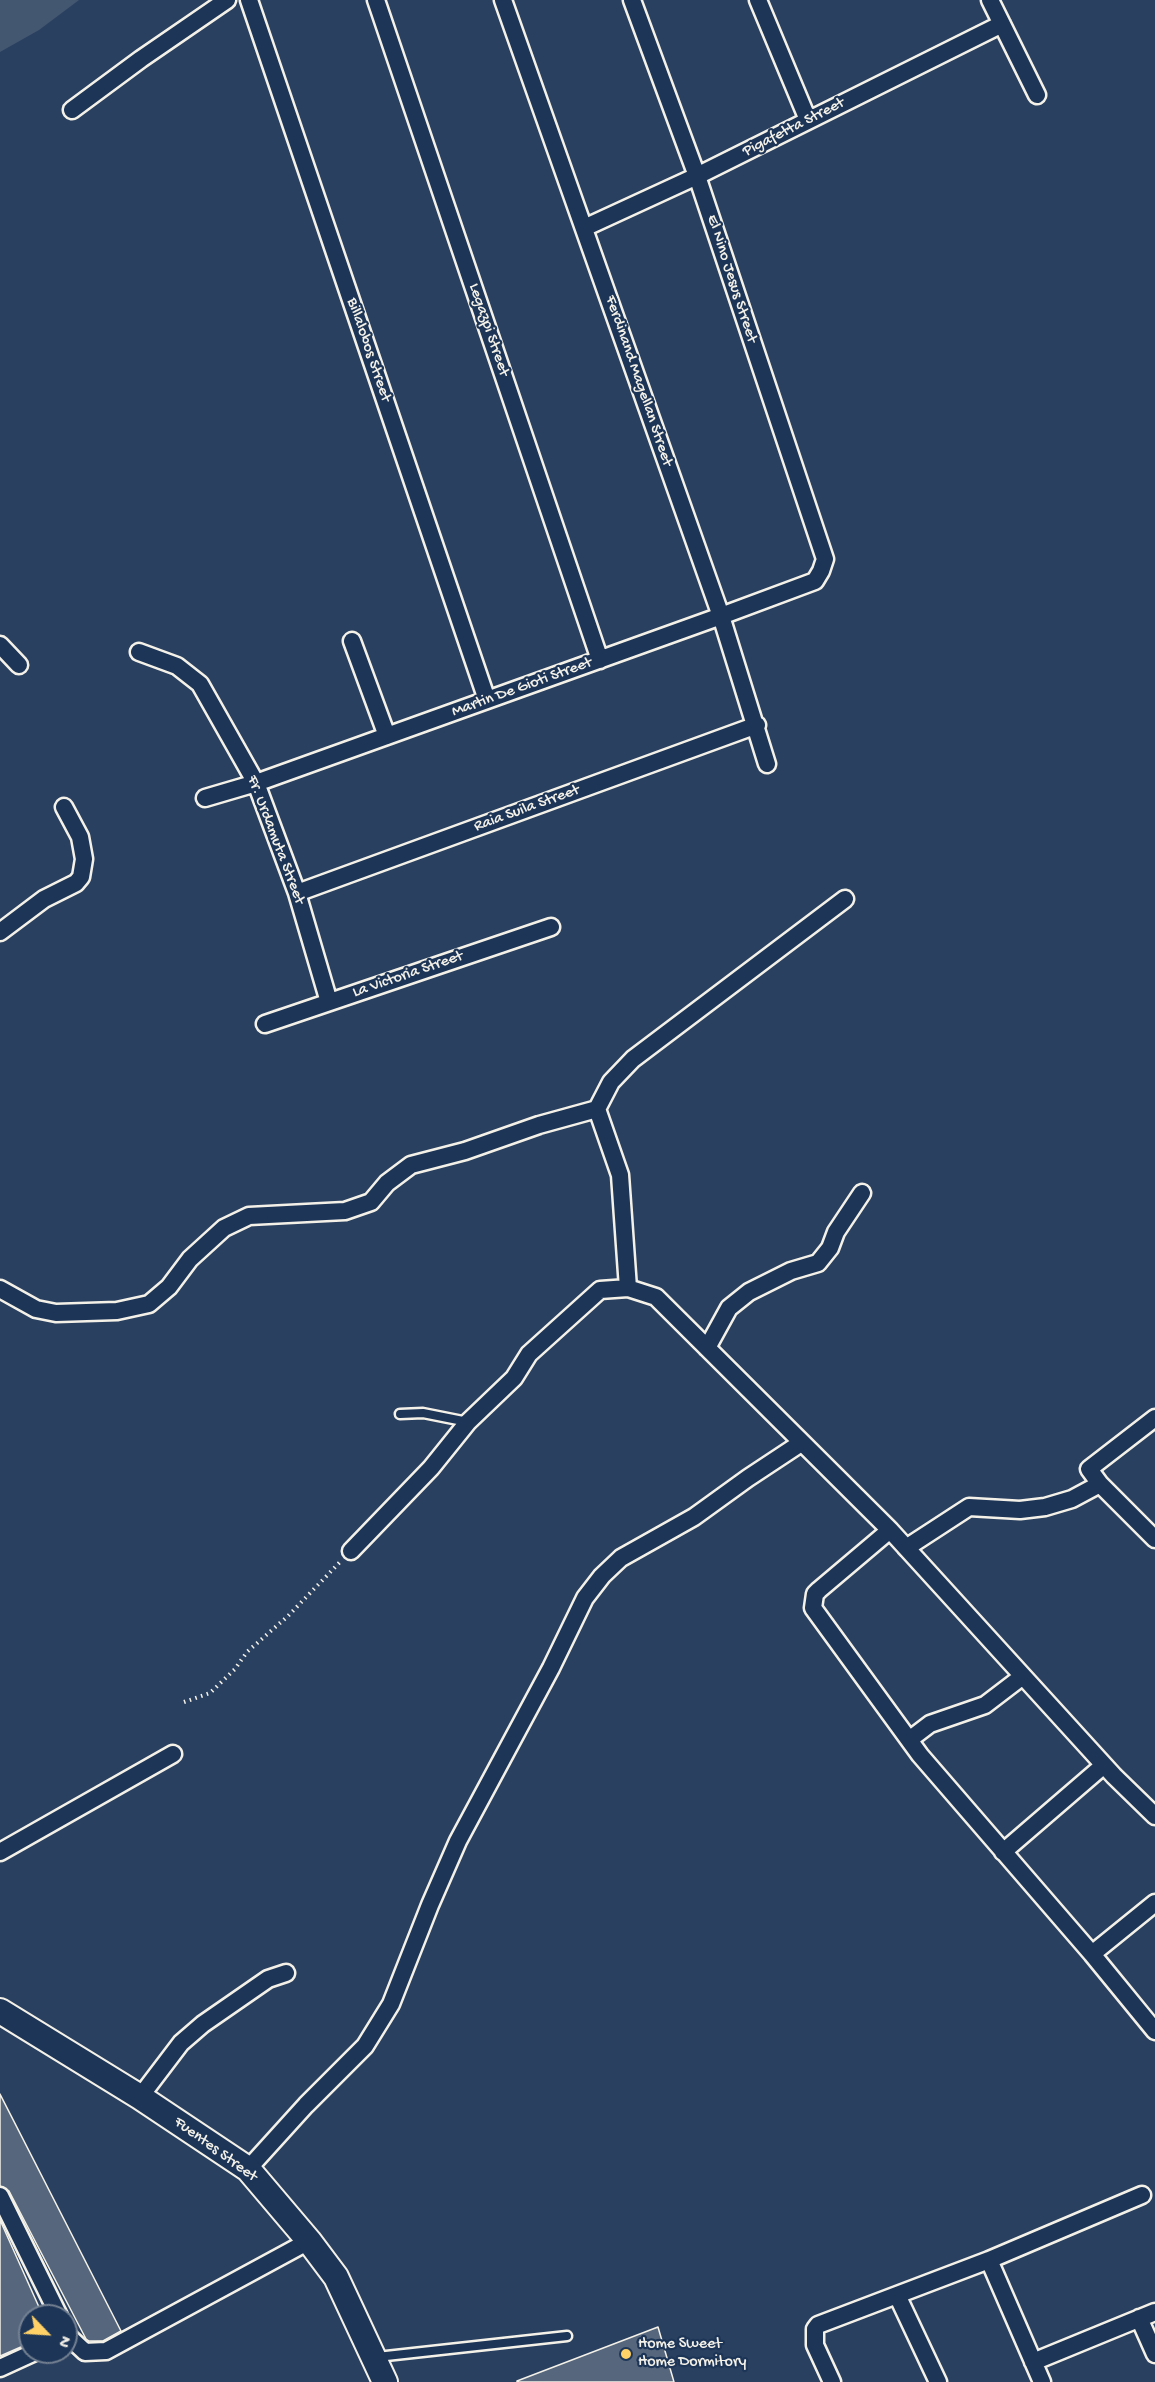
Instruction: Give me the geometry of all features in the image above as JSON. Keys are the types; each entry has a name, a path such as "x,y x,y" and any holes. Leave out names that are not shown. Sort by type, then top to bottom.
{"street":[{"path":"72,110 141,58 227,0"},
{"name":"Billalobos Street","path":"249,0 487,700"},
{"name":"Legazpi Street","path":"376,0 600,660"},
{"name":"Ferdinand Magellan Street","path":"503,0 722,616 767,764"},
{"name":"El Nino Jesus Street","path":"632,0 697,176 825,559"},
{"path":"758,0 808,120"},
{"path":"990,0 1037,95"},
{"name":"Pigafetta Street","path":"584,228 697,176 1002,24"},
{"name":"Martin De Gioti Street","path":"205,798 256,783 722,616 815,580 825,559"},
{"path":"352,641 387,736"},
{"path":"0,645 19,665"},
{"name":"Fr. Urdamuta Street","path":"139,652 177,666 200,684 256,783 297,893 329,1002"},
{"name":"Raia Suila Street","path":"297,893 757,725"},
{"path":"0,932 44,900 76,883 81,877 84,859 80,837 64,807"},
{"path":"628,1288 620,1175 597,1109 611,1082 633,1059 845,899"},
{"name":"La Victoria Street","path":"265,1024 551,927"},
{"path":"0,1288 36,1308 56,1313 117,1311 149,1304 169,1287 190,1259 224,1228 249,1216 345,1211 371,1203 387,1183 411,1166 597,1109"},
{"path":"707,1348 729,1308 749,1292 791,1271 818,1263 830,1248 836,1232 862,1193"},
{"path":"351,1551 431,1468 468,1422 514,1378 529,1354 581,1305 600,1290 628,1288 656,1297 890,1530 1104,1765 1155,1816"},
{"path":"1154,1537 1100,1484 1089,1469 1155,1418"},
{"path":"248,2169 306,2105 365,2046 391,2004 458,1841 551,1668 585,1598 602,1576 621,1558 694,1517 801,1443"},
{"path":"906,1548 969,1508 1020,1510 1045,1507 1072,1498 1100,1484"},
{"path":"890,1530 815,1594 813,1608 909,1740 1155,2031"},
{"path":"909,1740 930,1724 985,1705 1023,1676"},
{"path":"0,1852 173,1754"},
{"path":"1003,1852 1104,1765"},
{"path":"1092,1954 1155,1903"},
{"path":"140,2097 181,2043 203,2024 268,1979 286,1973"},
{"name":"Fuentes Street","path":"0,2011 140,2097 248,2169 309,2241 336,2277 385,2382"},
{"path":"832,2382 815,2345 815,2329 818,2325 989,2260 1142,2195"},
{"path":"0,2196 53,2304"},
{"path":"78,2345 85,2352 106,2351 309,2241"},
{"path":"989,2260 1042,2382"},
{"path":"897,2295 938,2382"},
{"path":"1033,2362 1155,2312"},
{"path":"1138,2318 1155,2354"},
{"path":"0,2367 18,2359"}],"lane":[{"path":"400,1414 423,1413 468,1422"},
{"path":"373,2357 567,2336"}],"path":[{"path":"184,1702 210,1693 235,1670 247,1652 288,1616 351,1551"}],"shaded area":[{"path":"0,0 79,0 39,30 0,52"}],"building":[{"path":"0,2094 121,2331 103,2341 86,2339 78,2324 78,2304 68,2304 9,2191 0,2186"},
{"path":"0,2220 38,2304 18,2304 18,2348 0,2356"},
{"name":"Home Sweet Home Dormitory","path":"658,2327 674,2382 517,2382 517,2381"}],"place":[{"name":"Home Sweet Home Dormitory","path":"626,2354"}]}
